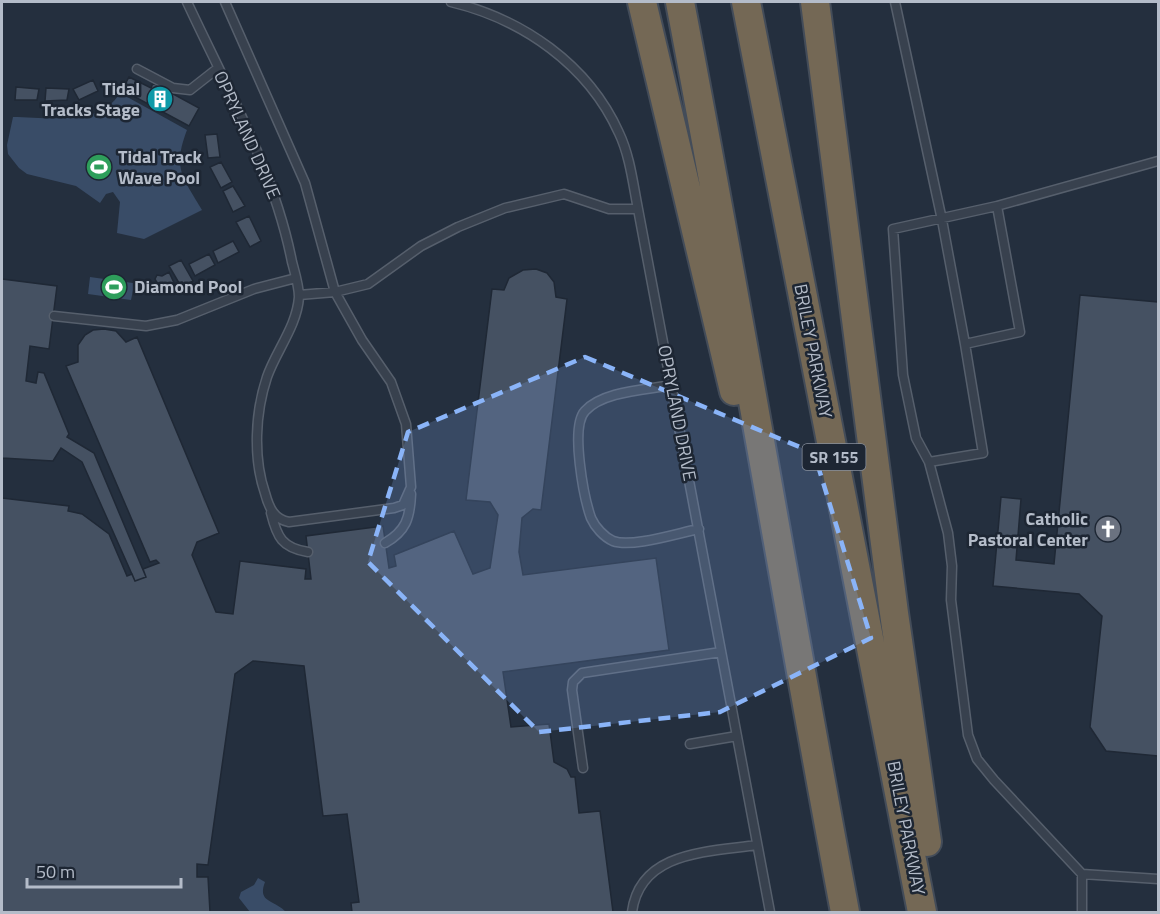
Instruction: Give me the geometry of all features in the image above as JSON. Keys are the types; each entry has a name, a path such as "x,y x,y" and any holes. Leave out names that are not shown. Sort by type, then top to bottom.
{"highway":[{"path":"642,2 801,679"},
{"path":"680,2 727,246 801,679 845,912"},
{"name":"BRILEY PARKWAY","path":"746,2 922,912"},
{"path":"815,2 894,613 937,912"}],"lane":[{"name":"OPRYLAND DRIVE","path":"187,2 272,186 296,278 299,295 297,308 267,378 259,418 257,471 278,534 292,550 308,552"},
{"name":"OPRYLAND DRIVE","path":"225,2 305,183 335,292 362,340 391,382 406,423 411,487 406,526 398,536 386,543"},
{"name":"OPRYLAND DRIVE","path":"451,2 481,9 513,22 545,43 588,86 610,114 620,135 638,209 672,385 770,912"},
{"path":"895,2 942,220 983,453 930,462"},
{"path":"137,69 173,87 190,90 218,68"},
{"path":"1082,912 1082,874 988,773 977,759 968,735 951,600 952,566 948,532 930,462 916,438 903,375 893,229 997,206 1158,161"},
{"path":"299,295 335,292 368,284 421,246 458,227 505,208 564,194 609,209 638,209"},
{"path":"965,344 1020,332 997,206"},
{"path":"54,316 146,326 177,320 254,289 296,278"},
{"path":"672,385 597,402 585,412 578,423 579,455 592,519 602,534 614,542 628,543 699,529"},
{"path":"269,506 276,516 289,522 394,508 403,505 411,487"},
{"path":"583,768 572,690 573,682 582,673 721,651"},
{"path":"690,744 737,736"},
{"path":"632,912 634,898 644,880 660,865 703,852 757,845"},
{"path":"1082,874 1158,879"}],"highlighted area":[{"path":"585,357 814,453 871,638 720,712 539,732 368,562 408,432"}],"water":[{"name":"Tidal Track Wave Pool","path":"120,93 187,130 180,154 180,164 185,180 202,210 144,239 117,233 120,202 113,192 106,194 100,203 76,186 27,174 8,154 7,145 13,117 86,116 111,104"},
{"name":"Diamond Pool","path":"90,277 140,284 139,291 133,290 131,300 88,294"},
{"path":"258,878 265,882 263,894 265,897 286,912 250,912 239,898 241,892 254,885"}],"building":[{"name":"Tidal Tracks Stage","path":"129,77 151,88 153,83 199,108 189,126 122,90"},
{"path":"93,80 98,91 79,100 73,89"},
{"path":"16,87 39,89 37,100 15,100"},
{"path":"46,88 69,89 67,100 45,101"},
{"path":"217,134 220,157 208,158 205,135"},
{"path":"221,162 232,182 221,188 210,167"},
{"path":"233,186 245,206 233,212 223,191"},
{"path":"249,216 261,241 250,247 236,222"},
{"path":"233,241 239,252 218,263 213,251"},
{"path":"209,254 215,265 195,276 189,264"},
{"path":"181,260 193,281 184,286 182,282 179,283 169,266"},
{"path":"536,269 547,273 554,282 556,297 567,299 541,510 533,509 522,518 519,552 523,575 656,558 669,650 503,672 511,727 549,724 554,762 567,769 571,777 575,777 579,813 600,811 613,912 352,912 351,903 359,902 347,814 323,816 304,666 253,661 235,674 208,865 197,864 197,877 208,877 210,912 2,912 2,498 69,506 68,511 82,514 109,534 127,576 132,574 135,581 146,577 143,569 159,563 156,560 150,562 66,366 78,362 78,345 85,335 93,330 104,329 116,331 126,342 137,337 219,533 197,542 192,555 216,612 233,614 240,561 306,569 305,579 311,579 306,536 383,526 389,568 396,566 394,555 454,531 473,574 490,568 498,515 490,502 466,500 492,289 504,290 509,278 523,270"},
{"path":"169,272 175,285 163,293 155,279 157,275 162,276"},
{"path":"2,279 57,286 49,349 30,346 26,381 36,383 38,372 44,373 69,434 67,437 94,453 146,577 135,581 82,462 61,448 53,461 2,458"},
{"name":"Catholic Pastoral Center","path":"1080,295 1158,302 1158,756 1106,751 1090,727 1102,616 1079,594 993,586 1001,497 1021,499 1016,560 1054,564"}],"place":[{"name":"Tidal Tracks Stage","path":"160,99"},
{"name":"Tidal Track Wave Pool","path":"99,167"},
{"name":"Diamond Pool","path":"114,287"},
{"name":"Catholic Pastoral Center","path":"1108,529"}]}
